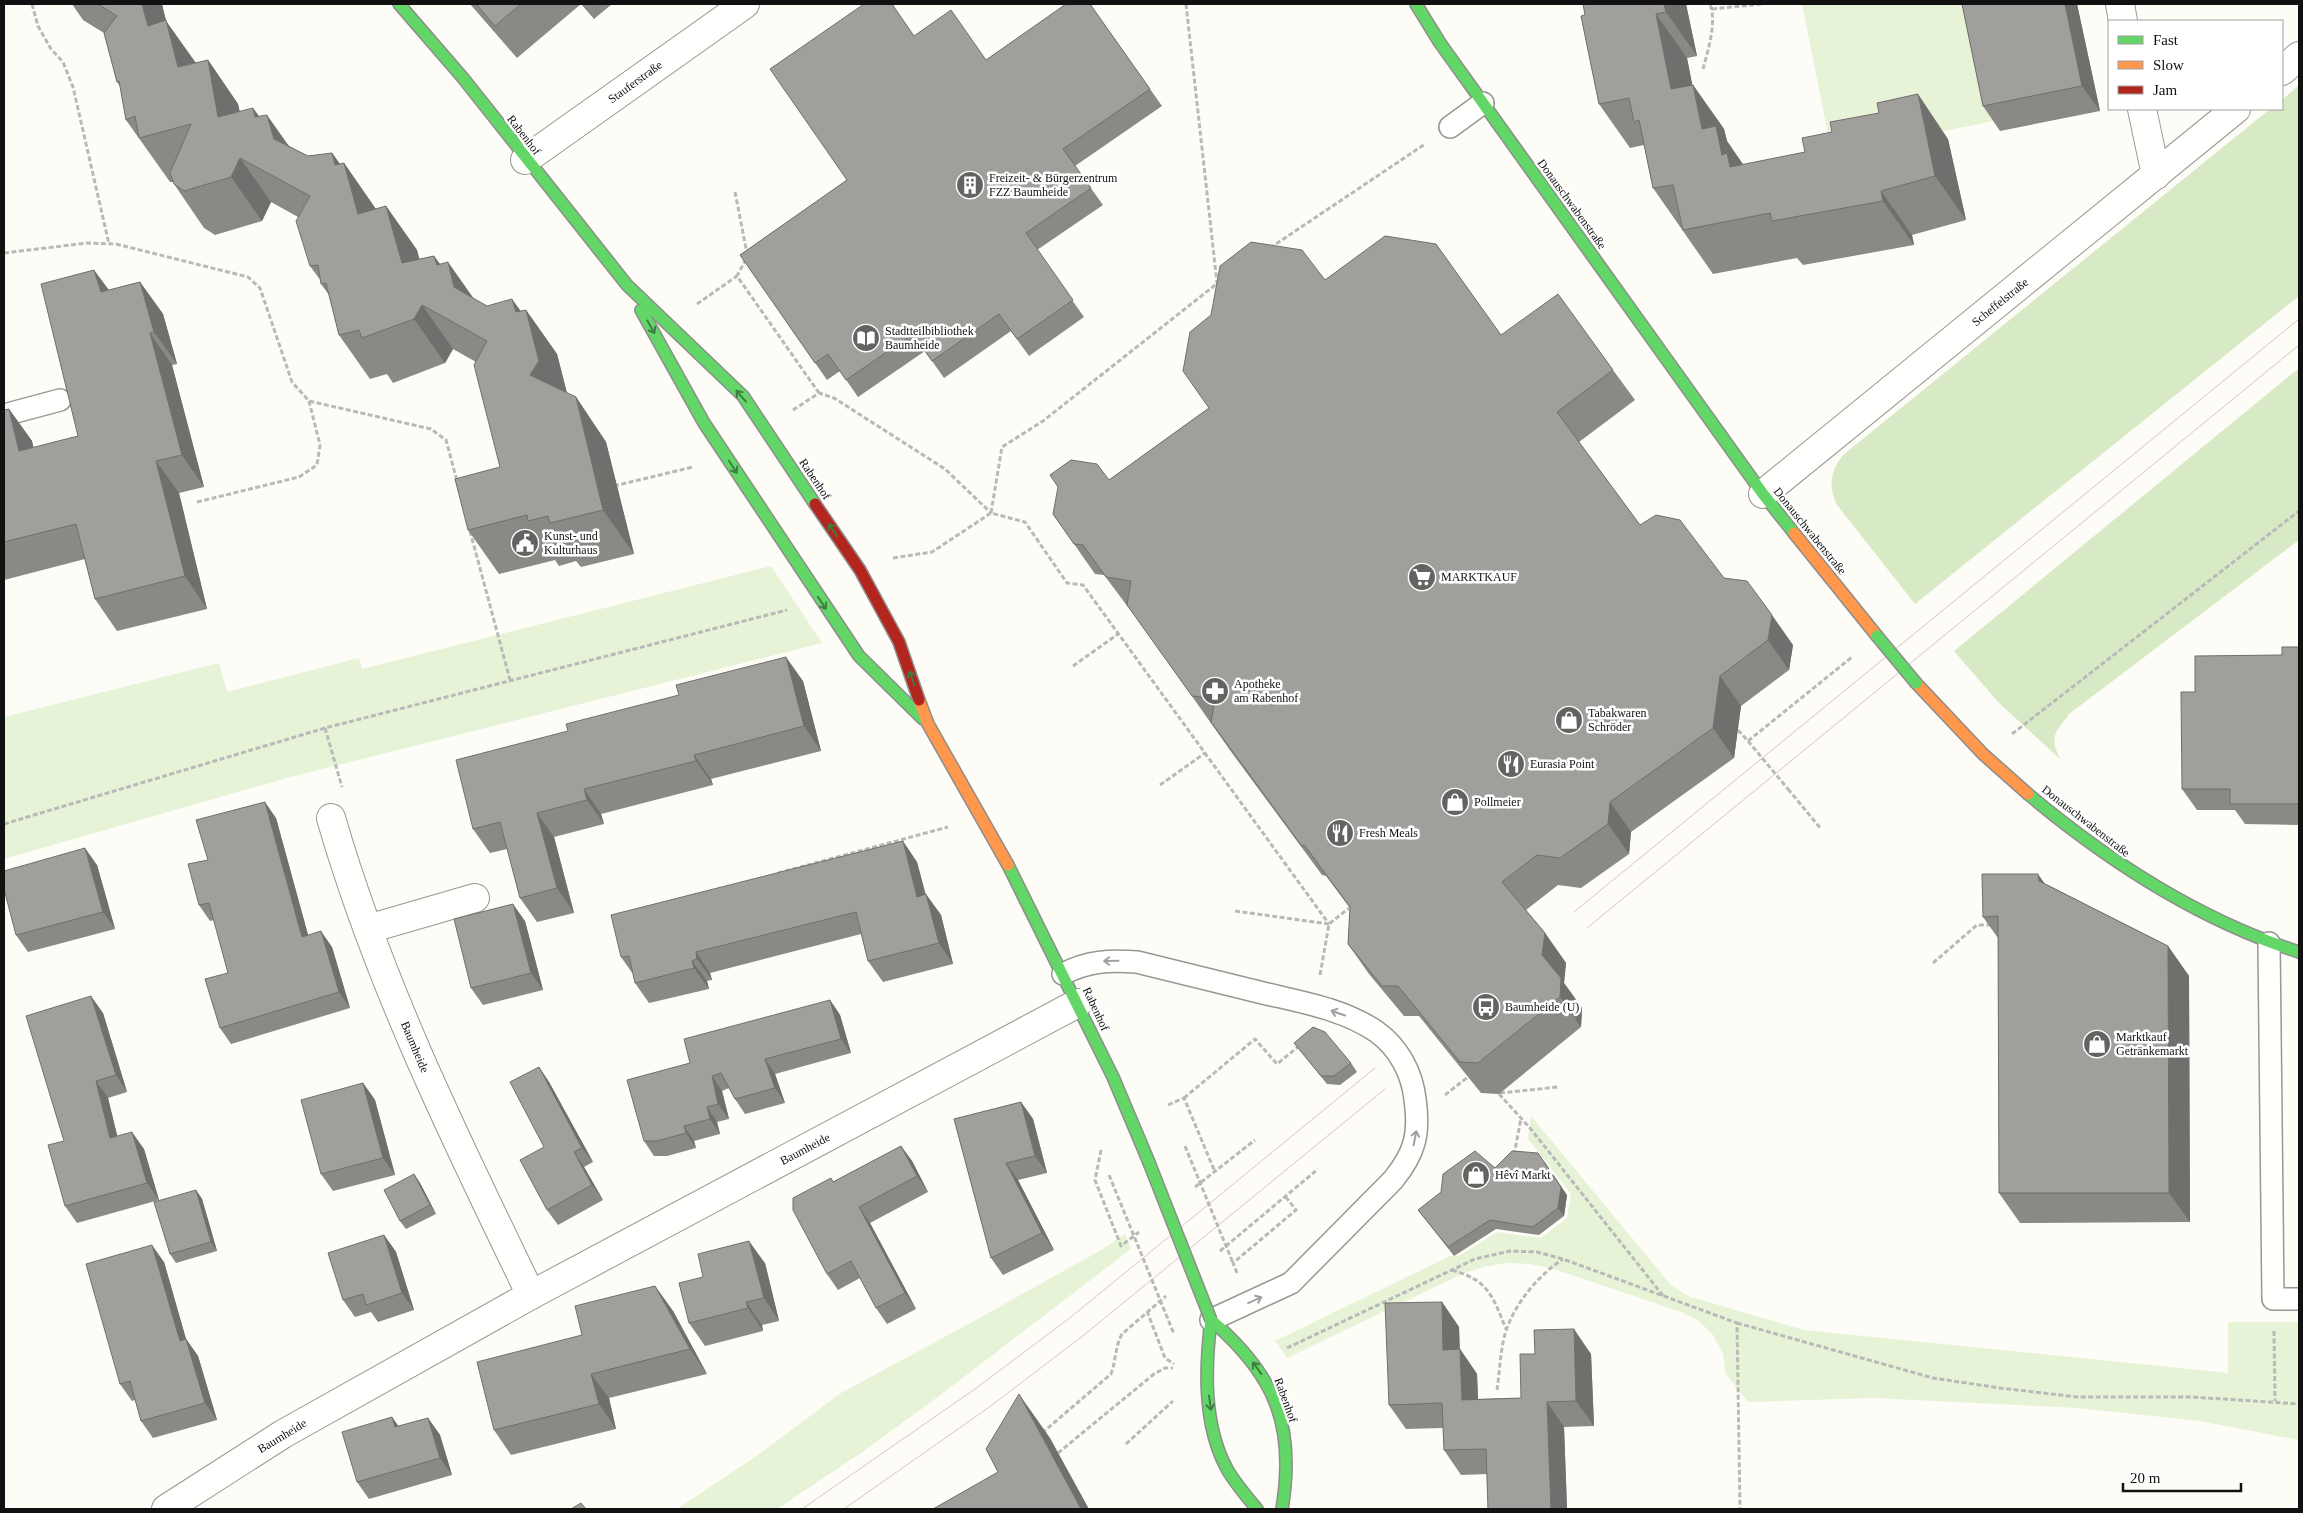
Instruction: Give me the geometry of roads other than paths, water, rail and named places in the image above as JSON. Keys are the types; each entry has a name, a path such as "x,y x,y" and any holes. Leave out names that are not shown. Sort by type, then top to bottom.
{"street":[{"name":"Rabenhof","path":"398,4 463,78 525,160 627,285 742,396 860,570 899,642 928,724 983,818 1078,1003 1148,1160 1211,1320 1240,1346 1262,1374 1281,1418 1287,1452 1286,1481 1282,1509"},
{"name":"Stauferstraße","path":"525,160 745,4"},
{"name":"Donauschwabenstraße","path":"1416,4 1440,43 1763,494 1877,636 1960,732 1984,756 2056,818 2118,865 2184,904 2269,943 2299,952"},
{"path":"2120,4 2123,20"},
{"path":"2283,70 2299,56"},
{"path":"2142,110 2156,175"},
{"name":"Scheffelstraße","path":"1763,494 2235,110"},
{"name":"Rabenhof","path":"627,285 704,423 859,656 928,724"},
{"name":"Baumheide","path":"331,818 345,866 368,929 416,1050 531,1295"},
{"path":"368,929 475,898"},
{"name":"Baumheide","path":"166,1509 283,1434 531,1295 1078,1003"},
{"path":"1211,1320 1207,1344 1207,1377 1217,1445 1224,1464 1242,1492 1257,1509"}],"lane":[{"path":"1450,127 1483,103"},
{"path":"4,415 60,400"},
{"path":"2269,943 2273,1300 2299,1299"},
{"path":"1063,974 1091,962 1114,960 1137,962 1314,1006 1359,1021 1378,1033 1396,1049 1409,1072 1415,1093 1418,1118 1415,1142 1408,1162 1393,1180 1291,1283 1211,1320"}],"tram line":[{"path":"1574,912 2299,319"},
{"path":"1587,928 2299,345"},
{"path":"802,1509 975,1389 1071,1317 1375,1068"},
{"path":"844,1509 988,1408 1084,1335 1385,1089"}],"place":[{"name":"Freizeit- & Bürgerzentrum FZZ Baumheide","path":"970,185"},
{"name":"Stadtteilbibliothek Baumheide","path":"866,338"},
{"name":"Kunst- und Kulturhaus","path":"525,543"},
{"name":"MARKTKAUF","path":"1422,577"},
{"name":"Apotheke am Rabenhof","path":"1215,691"},
{"name":"Tabakwaren Schröder","path":"1569,720"},
{"name":"Eurasia Point","path":"1511,764"},
{"name":"Pollmeier","path":"1455,802"},
{"name":"Fresh Meals","path":"1340,833"},
{"name":"Baumheide (U)","path":"1486,1007"},
{"name":"Marktkauf Getränkemarkt","path":"2097,1044"},
{"name":"Hêvî Markt","path":"1476,1175"}]}
